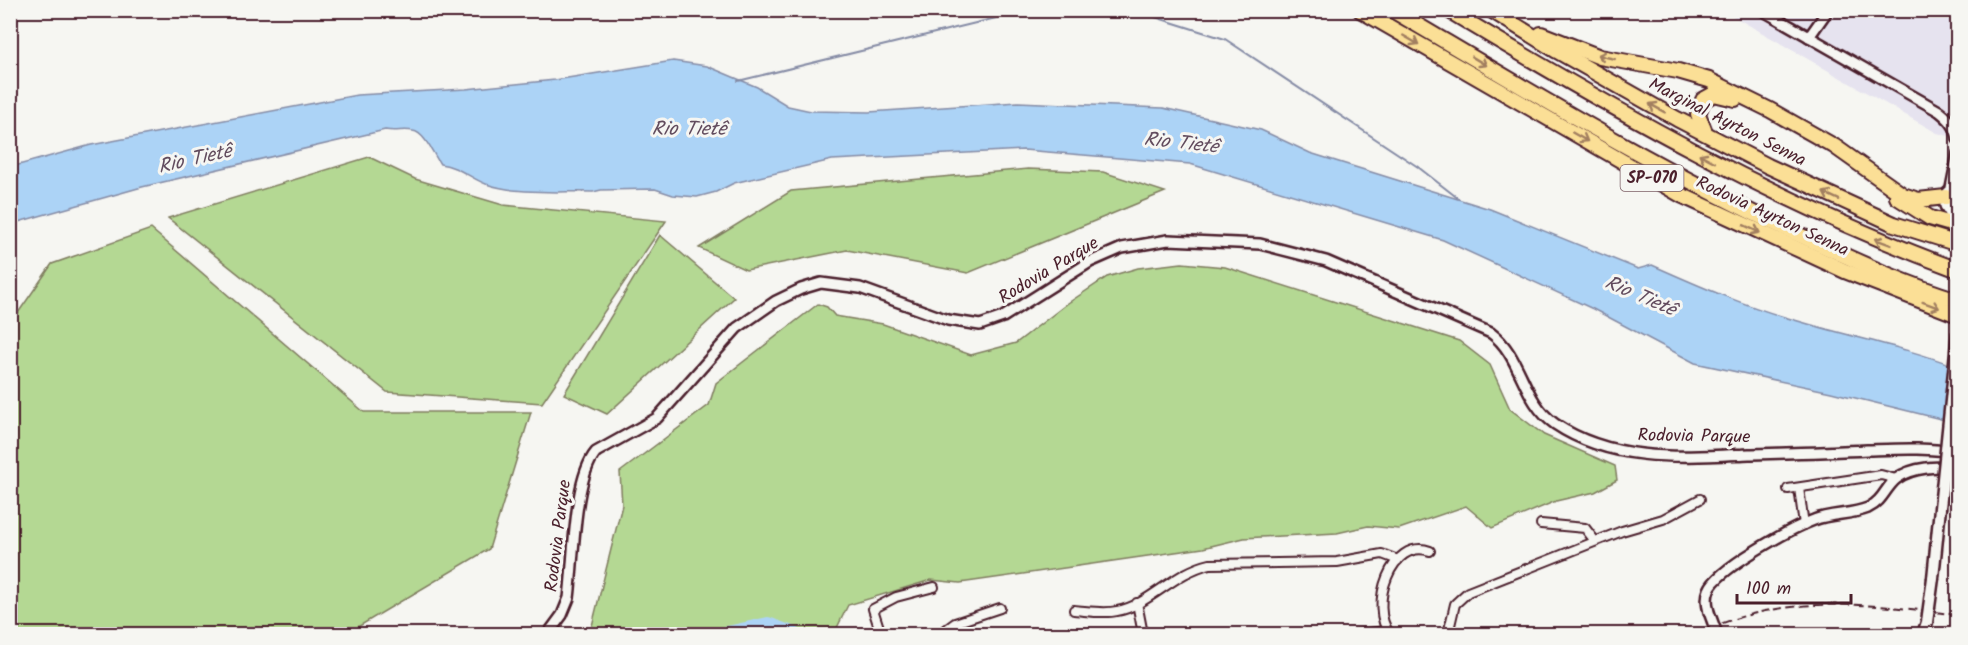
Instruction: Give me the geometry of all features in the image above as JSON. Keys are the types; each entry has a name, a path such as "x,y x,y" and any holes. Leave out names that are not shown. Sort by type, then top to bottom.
{"highway":[{"name":"Rodovia Ayrton Senna","path":"1360,10 1681,195 1845,271 1958,315"},
{"name":"Rodovia Ayrton Senna","path":"1392,10 1599,131 1755,215 1898,279 1958,300"},
{"name":"Rodovia Ayrton Senna","path":"1448,10 1611,107 1773,193 1859,232 1958,270"},
{"name":"Marginal Ayrton Senna","path":"1491,10 1557,51 1705,132 1894,224 1958,244"},
{"path":"1516,24 1600,57 1678,71 1709,80 1761,105 1834,146 1903,195 1918,200 1952,190"},
{"path":"1705,132 1698,114 1699,105 1714,94 1727,96 1781,122 1848,161 1913,209 1930,218 1958,225"}],"main road":[{"path":"1926,629 1958,333"}],"street":[{"path":"1762,10 1939,111 1950,119 1958,139"},
{"path":"1809,38 1828,10"},
{"path":"1958,153 1946,210 1958,225"},
{"name":"Rodovia Parque","path":"548,634 562,615 569,598 581,489 589,461 596,452 657,418 714,351 738,328 776,301 801,289 821,283 860,288 948,320 980,325 1003,317 1090,262 1122,248 1168,240 1260,244 1326,261 1491,333 1506,349 1530,398 1544,415 1575,436 1614,449 1636,454 1671,456 1903,449 1958,453"},
{"path":"1788,489 1881,475 1896,479 1931,468 1947,468 1958,472"},
{"path":"1717,634 1709,612 1709,589 1729,567 1819,518 1869,507 1881,500 1896,479"},
{"path":"1799,488 1804,525"},
{"path":"1448,634 1455,604 1468,592 1595,541 1663,519 1700,499"},
{"path":"1541,524 1585,528 1595,541"},
{"path":"1358,634 1389,633 1381,612 1380,597 1389,575 1398,560 1413,549 1430,551"},
{"path":"1074,610 1118,611 1137,603 1181,575 1210,564 1337,562 1382,554 1398,560"},
{"path":"881,634 873,609 896,597 934,587"},
{"path":"1137,603 1143,634"},
{"path":"940,634 955,623 1000,608"}],"shaded area":[{"path":"1724,11 1957,11 1957,138 1937,133"}],"green space":[{"path":"369,157 415,179 503,205 666,221 542,403 387,392 168,218"},
{"path":"1028,169 1103,172 1165,192 968,273 847,250 746,270 699,248 791,191"},
{"path":"151,229 364,412 531,412 489,549 346,634 11,634 11,323 52,264"},
{"path":"660,235 734,298 607,414 564,394"},
{"path":"1182,263 1225,267 1459,341 1490,365 1510,409 1544,435 1615,466 1617,480 1595,492 1556,501 1492,528 1466,506 1399,529 1368,526 1337,533 1244,538 1203,548 960,583 931,580 848,605 834,634 590,634 622,505 620,472 709,405 716,383 818,304 827,307 835,316 883,324 971,355 1016,343 1068,303 1107,277 1138,268"}],"water":[{"name":"Rio Tietê","path":"673,61 707,66 757,87 788,106 811,111 869,112 1018,102 1163,108 1261,130 1310,153 1490,209 1638,269 1652,265 1760,309 1957,367 1957,423 1831,392 1695,363 1593,309 1443,240 1190,164 1024,150 832,160 734,183 716,192 697,197 673,195 655,189 539,192 512,190 486,184 453,167 440,164 425,140 417,132 385,130 142,187 11,224 11,167 91,145 357,95 466,89 555,80"}],"waterway":[{"path":"738,81 1025,11 1139,12 1225,39 1418,167 1459,199"},
{"name":"Rio Tietê","path":"723,634 768,624 795,634"}],"railway":[{"path":"1697,634 1729,621 1761,612 1793,607 1858,605 1958,615"}]}
